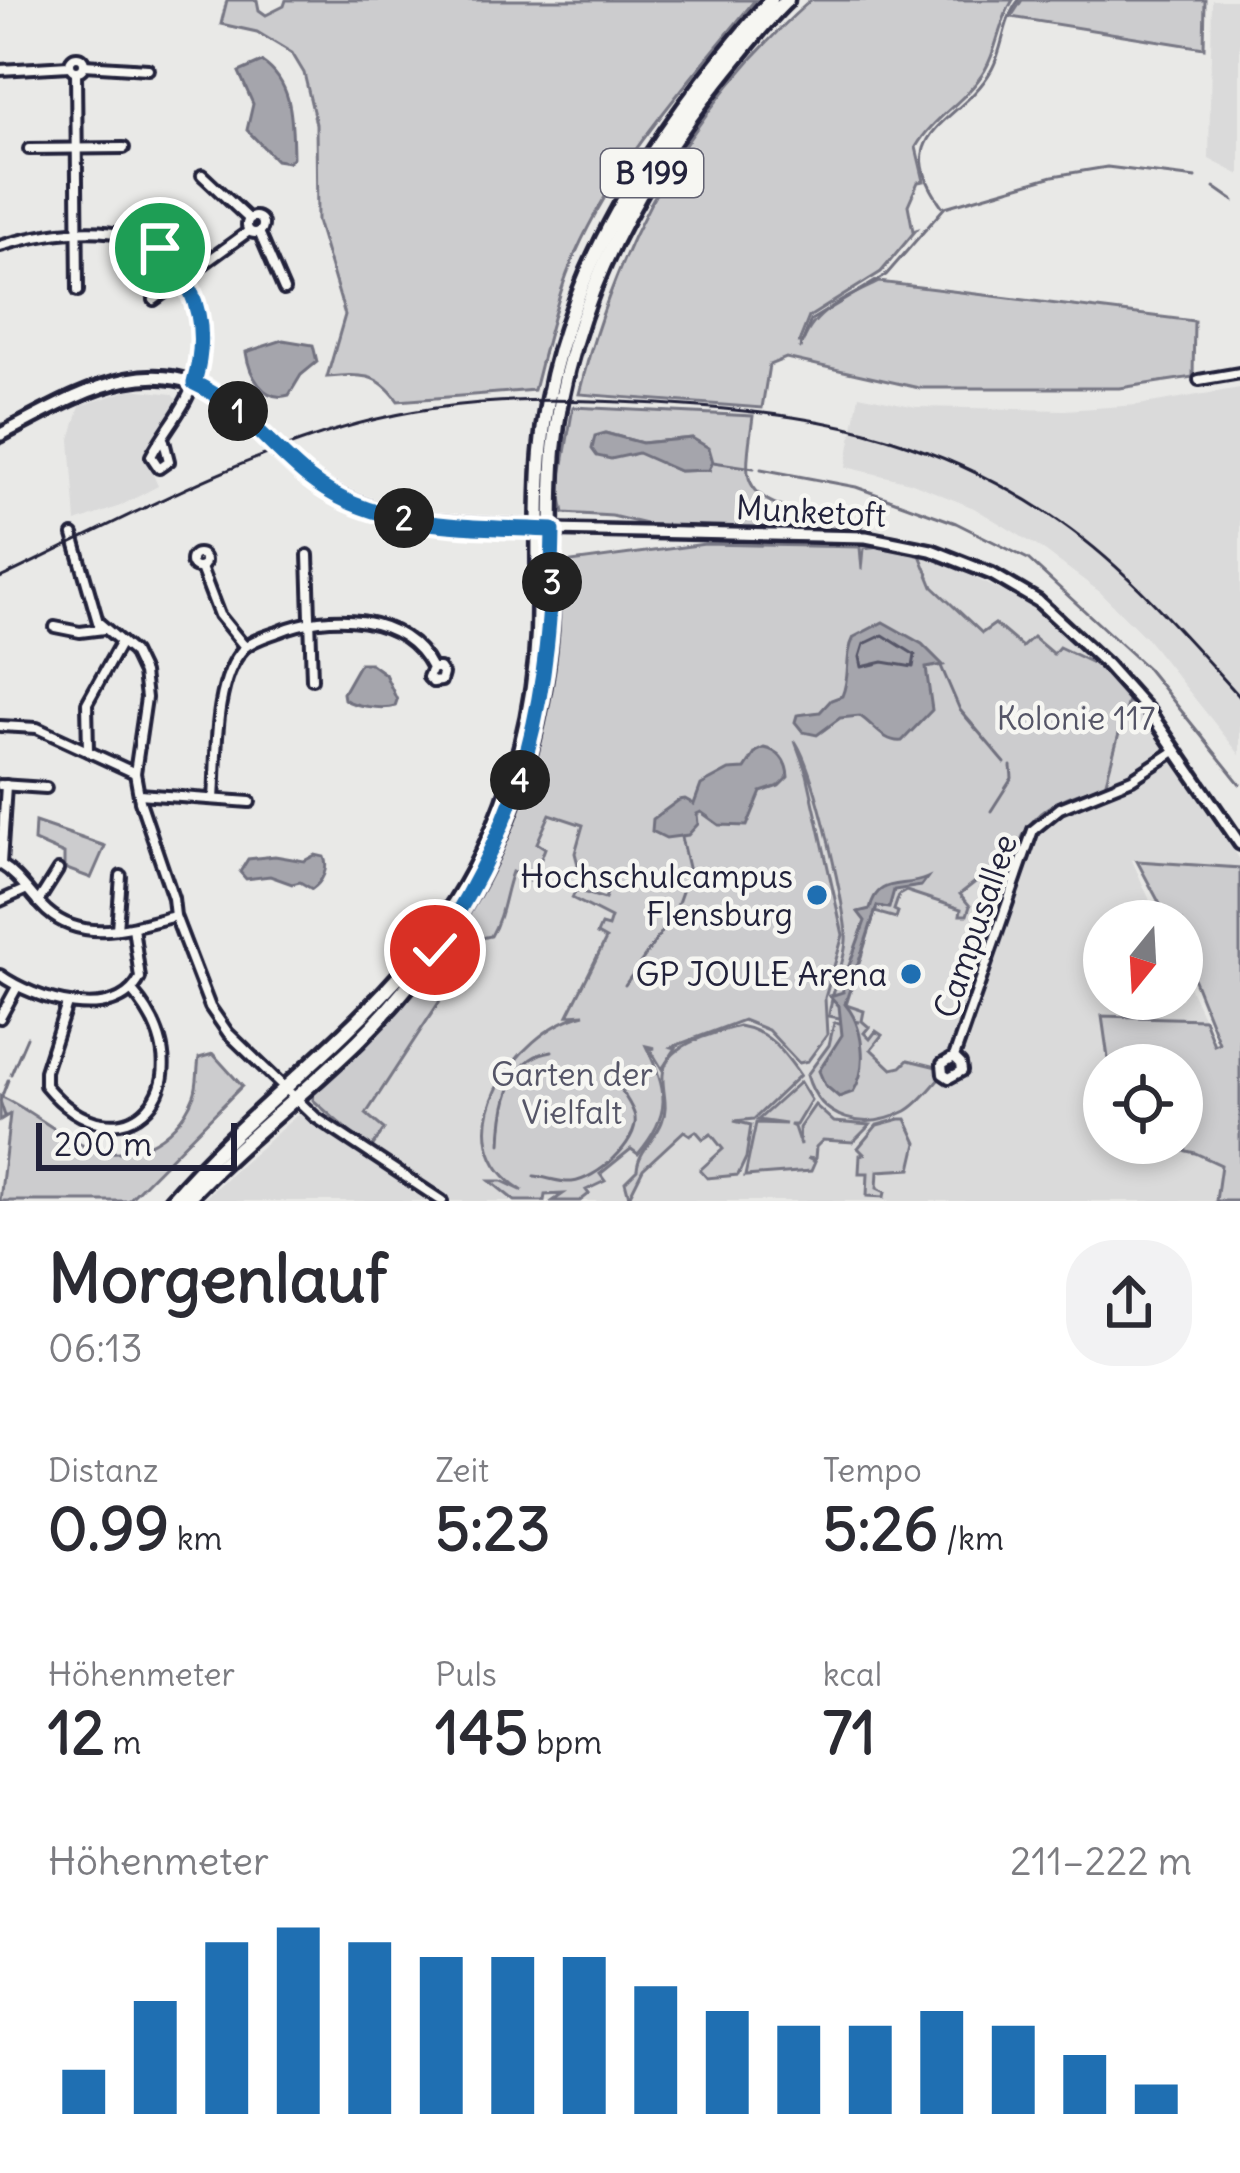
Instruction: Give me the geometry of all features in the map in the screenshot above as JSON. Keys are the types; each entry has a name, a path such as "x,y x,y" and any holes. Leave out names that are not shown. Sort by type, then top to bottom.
{"main road":[{"name":"B 199","path":"546,529 545,418 554,373 587,274 632,184 670,126 707,72 771,0"},
{"name":"B 199","path":"185,1201 394,986 447,914 482,852 518,756 535,673 558,419 580,324 597,276 678,131 787,0"},
{"path":"0,435 123,378 165,375 194,383 235,407 311,480 374,511 468,526 546,529"},
{"name":"B 199","path":"171,1201 212,1154 289,1092"}],"street":[{"path":"76,67 78,291"},
{"path":"0,70 148,69"},
{"path":"29,149 124,148"},
{"path":"202,175 249,219 284,290"},
{"path":"0,246 76,231 140,238 160,248 186,276 202,338 194,383 164,441"},
{"path":"154,300 254,231"},
{"path":"1199,380 1240,373"},
{"name":"Munketoft","path":"546,529 843,535 896,542 958,560 1011,584 1061,620 1135,695 1240,844"},
{"path":"73,535 98,622 139,662 146,687 135,773 139,794 175,916 217,1018 289,1092 336,1132 442,1201"},
{"path":"308,554 313,679"},
{"path":"201,568 218,615 245,647"},
{"path":"214,799 221,696 245,647 311,621 375,622 421,646 432,668"},
{"path":"55,627 80,632 104,629"},
{"path":"88,751 87,703 121,642"},
{"path":"0,726 37,728 135,773"},
{"name":"Campusallee","path":"954,1057 1033,830 1060,808 1132,779 1175,751"},
{"path":"46,788 3,785 0,864 38,902 71,927 116,929 175,916"},
{"path":"139,794 250,802"},
{"path":"38,902 58,870"},
{"path":"116,929 121,876"},
{"path":"0,901 27,889"},
{"path":"0,975 17,987 67,1004 102,1001 132,991 141,969 133,927"},
{"path":"0,1018 17,987"},
{"path":"67,1004 45,1070 45,1085 86,1115 105,1123 125,1122 156,1100 166,1072 158,1036 132,991"}],"shaded area":[{"path":"1212,0 1240,0 1240,175 1209,159"},
{"path":"1240,388 1240,755 1147,639 1100,592 1042,549 974,508 910,482 846,467 859,395 916,407 1065,410 1138,405"},
{"path":"132,389 173,394 179,403 145,456 158,486 76,522 70,439 80,406"},
{"name":"Hochschulcampus Flensburg","path":"704,544 879,546 938,560 1031,605 1113,680 1109,777 1129,697 1178,762 1240,860 1240,868 1132,860 1150,900 1083,900 1083,1020 1204,1019 1236,1100 1216,1201 201,1201 374,1046 447,962"}],"green space":[{"path":"227,0 257,0 266,15 286,0 755,0 650,130 604,199 567,274 534,390 398,401 367,377 327,377 345,315 317,221 316,124 304,73 292,53 257,32 221,24"},
{"path":"811,0 1013,0 985,70 916,147 924,181 918,182 908,205 916,230 881,272 809,317 799,342 824,313 879,282 1194,321 1193,377 1120,388 919,388 786,358 769,365 762,408 579,394 614,282 664,179 729,84"},
{"path":"1022,0 1205,0 1204,48 1011,17"},
{"path":"573,407 753,416 748,473 764,498 796,511 865,521 860,532 650,525 612,516 564,513 559,487","holes":["605,433 642,443 692,438 709,470 679,471 638,452 629,456"]},
{"path":"705,544 860,547 862,570 864,548 879,546 920,555 933,587 982,633 995,624 1022,647 1033,637 1053,654 1059,647 1097,665 1129,697 1105,785 1044,810 1024,834 1000,895 989,883 988,872 960,894 970,906 967,915 906,891 899,895 896,918 875,912 846,1005 864,1011 862,1021 869,1027 864,1033 870,1039 876,1031 882,1035 871,1049 892,1069 908,1060 937,1067 940,1078 906,1111 860,1121 822,1103 807,1075 829,1045 834,1023 860,1022 829,1016 846,933 819,804 795,741 807,774 843,935 825,998 827,1035 808,1061 799,1063 768,1030 743,1020 672,1047 676,1048 662,1069 650,1049 655,1048 646,1046 659,1076 663,1102 657,1127 638,1154 631,1149 600,1174 605,1181 586,1190 589,1194 580,1201 553,1201 563,1194 545,1195 544,1201 515,1201 490,1181 523,1191 499,1170 488,1145 488,1118 496,1090 533,1042 558,1024 585,1014 568,1015 606,939 597,934 601,925 608,927 611,918 572,898 576,890 605,899 609,886 581,876 575,853 583,825 550,814 537,843 545,848 532,882 512,872 491,936 481,938 366,1114 384,1129 370,1150 313,1100 313,1089 409,992 464,918 487,878 530,765 571,562"},
{"path":"35,822 105,846 91,878 64,868 64,854 34,841"},
{"path":"1137,861 1240,868 1240,1201 1216,1201 1221,1165 1203,1157 1203,1044 1106,1044 1103,1020 1204,1019 1214,1045 1219,1043 1203,1003 1203,900 1158,900"},
{"path":"739,1026 767,1037 800,1075 754,1119 734,1121 751,1125 738,1175 707,1178 700,1170 723,1149 711,1134 703,1139 696,1131 690,1135 684,1131 643,1169 629,1197 625,1182 637,1170 664,1116 666,1064 692,1042"},
{"path":"213,1054 242,1086 128,1201 0,1201 10,1114 0,1120 0,1096 80,1144 97,1150 131,1151 175,1126 194,1095 199,1058"},
{"path":"800,1082 811,1100 796,1125 790,1125 800,1145 799,1128 815,1105 834,1122 870,1125 853,1142 823,1140 816,1147 815,1159 807,1158 815,1162 811,1171 745,1176 756,1123 786,1124 758,1120"},
{"path":"906,1119 917,1143 911,1169 878,1171 877,1188 885,1192 884,1197 867,1196 868,1173 859,1173 860,1155 864,1154 858,1148 877,1125"}],"water":[{"path":"262,62 286,92 293,157 288,162 276,160 247,130 253,104 239,72"},
{"path":"283,340 313,345 317,362 301,375 289,395 272,395 259,385 246,352"},
{"path":"605,433 642,443 692,438 709,448 713,462 709,470 679,471 638,453 611,459 597,456 592,449 595,436"},
{"path":"883,622 922,644 943,665 926,668 932,710 902,741 884,736 860,716 840,718 817,735 803,732 795,722 797,715 820,712 842,696 854,637"},
{"path":"360,663 370,663 385,674 397,700 395,706 368,707 344,699"},
{"path":"764,748 782,758 788,777 761,792 747,826 719,825 701,812 688,835 666,838 652,831 653,819 679,800 694,804 701,785 729,770 745,769"},
{"path":"315,855 324,857 326,866 312,889 270,876 246,879 240,872 248,859 275,856 304,861"},
{"path":"927,878 921,886 894,890 889,908 877,906 845,1004 860,1034 861,1071 853,1092 839,1097 825,1085 819,1071 842,1035 839,1006 830,996 843,992 865,921 858,912 870,909 885,888"}],"waterway":[{"path":"942,206 927,181 922,160 926,144 992,69 1019,0"},
{"path":"800,348 811,320 886,275 945,207 1053,176 1107,167 1196,178"},
{"path":"1214,187 1234,201"},
{"path":"713,462 754,468"},
{"path":"761,469 856,487 956,523 1028,559 1147,668 1240,784"},
{"path":"941,666 960,710 1005,763"},
{"path":"991,811 1012,778 1011,766"},
{"path":"625,985 674,914 689,872 681,837"},
{"path":"11,1074 27,1037"},
{"path":"501,1144 506,1101 517,1074 538,1055 552,1051"},
{"path":"534,1176 581,1180 623,1148 635,1117 615,1075"},
{"path":"0,1101 8,1080"},
{"path":"0,1101 5,1116"}],"railway":[{"path":"0,578 220,473 311,438 399,414 528,400 724,409 864,431 951,462 1012,492 1103,555 1240,697"}],"place":[{"name":"Hochschulcampus Flensburg","path":"817,895"},
{"name":"GP JOULE Arena","path":"911,974"}],"route":[{"path":"160,248 186,276 196,302 202,338 194,383 235,407 311,480 374,511 413,520 553,530 550,634 527,759 491,856 435,950"}],"park label":[{"name":"Kolonie 117","path":"1076,718"},
{"name":"Garten der Vielfalt","path":"572,1093"}]}
